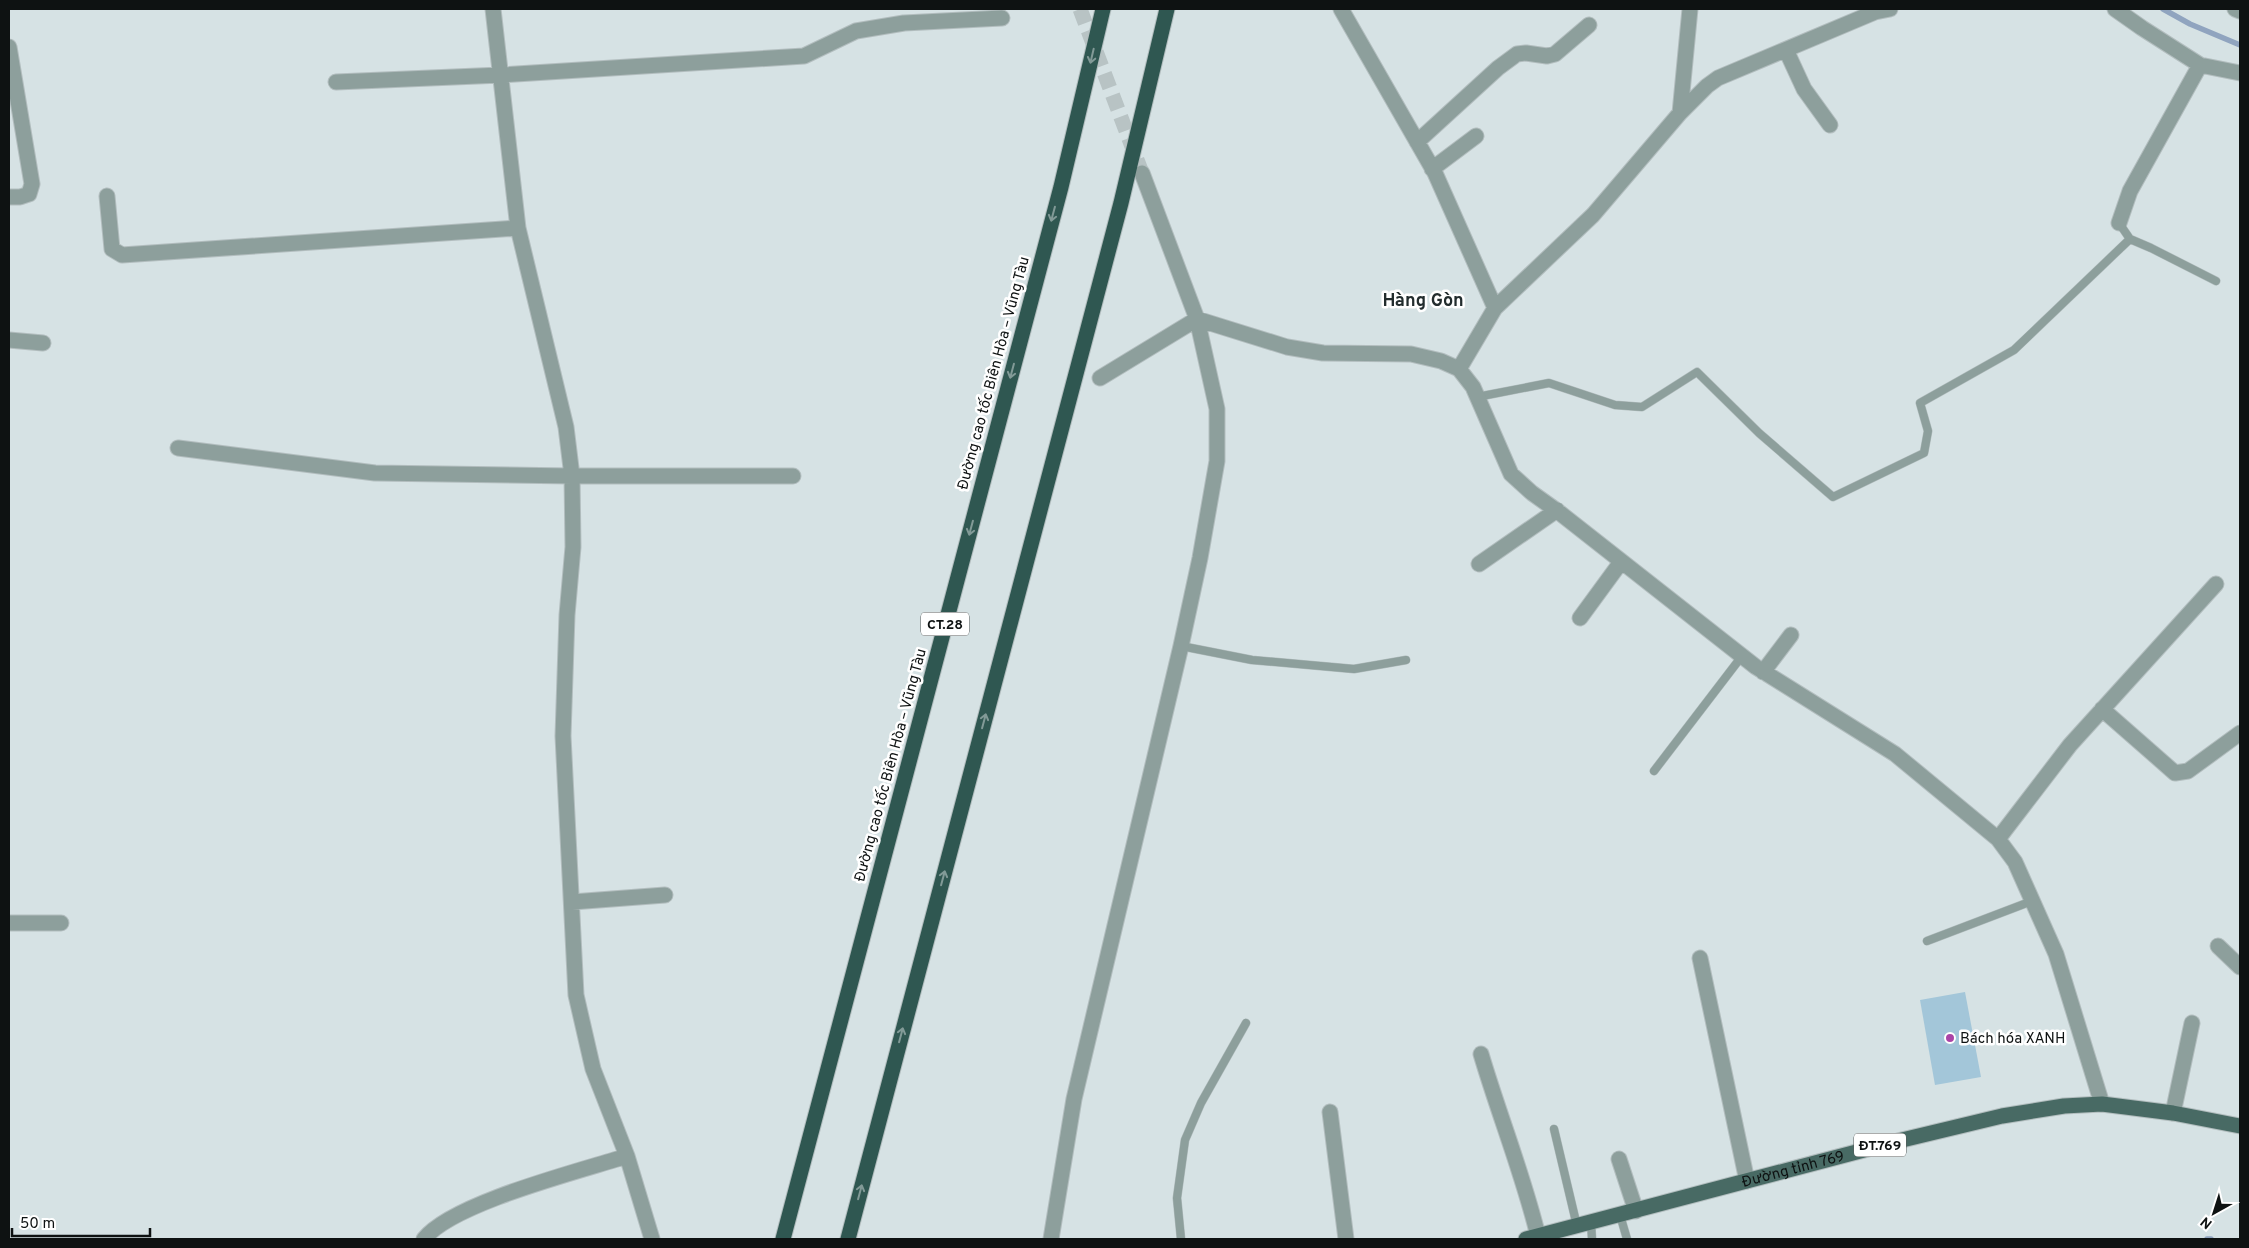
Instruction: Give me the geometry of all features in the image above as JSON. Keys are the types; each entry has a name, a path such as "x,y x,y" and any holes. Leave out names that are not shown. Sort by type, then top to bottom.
{"highway":[{"name":"Đường cao tốc Biên Hòa – Vũng Tàu","path":"783,1239 1058,197 1103,9"},
{"path":"848,1239 1118,212 1167,9"}],"main road":[{"name":"Đường tỉnh 769","path":"1532,1238 1902,1140 2002,1116 2064,1106 2102,1104 2238,1123"}],"street":[{"path":"492,9 518,228 566,428 572,476 572,547 567,614 563,736 576,995 593,1069 627,1156 652,1239"},
{"path":"1342,9 1432,169 1495,308"},
{"path":"1680,113 1690,9"},
{"path":"1458,369 1495,308 1593,215 1680,113 1707,86 1718,78 1875,12 1890,9"},
{"path":"2115,9 2200,65 2240,73"},
{"path":"2235,9 2240,11"},
{"path":"336,82 501,75 804,56 856,31 904,23 1002,18"},
{"path":"1417,142 1504,63 1517,54 1526,53 1546,56 1555,54 1589,25"},
{"path":"9,47 32,184 29,194 20,197 9,197"},
{"path":"1786,50 1804,90 1830,125"},
{"path":"2119,223 2130,191 2200,65"},
{"path":"1432,169 1476,136"},
{"path":"1051,1239 1074,1099 1181,646 1200,558 1217,461 1218,409 1197,318 1142,173"},
{"path":"107,196 112,250 122,255 518,228"},
{"path":"1197,318 1287,348 1323,353 1411,354 1440,361 1458,369 1473,387 1511,474 1532,493 1557,510 1621,562 1764,672 1895,754 1998,839 2015,862 2056,954 2102,1104"},
{"path":"1100,378 1197,318"},
{"path":"9,340 43,343"},
{"path":"178,448 375,473 572,476 793,476"},
{"path":"1479,564 1557,510"},
{"path":"1580,618 1621,562"},
{"path":"1998,839 2070,745 2216,584"},
{"path":"1764,672 1792,635"},
{"path":"2102,710 2175,773 2188,771 2240,733"},
{"path":"572,902 665,896"},
{"path":"9,923 61,923"},
{"path":"2218,946 2240,967"},
{"path":"1700,958 1747,1181"},
{"path":"2173,1113 2192,1023"},
{"path":"1481,1054 1530,1203 1532,1238"},
{"path":"1330,1112 1346,1239"},
{"path":"424,1239 436,1228 458,1214 492,1199 627,1156"},
{"path":"1619,1159 1636,1211"}],"lane":[{"path":"2119,223 2130,239 2152,248 2216,281"},
{"path":"1476,397 1549,383 1615,405 1642,406 1697,372 1759,433 1833,497 1924,452 1928,431 1920,403 2014,350 2130,239"},
{"path":"1181,646 1252,660 1354,668 1406,660"},
{"path":"1654,770 1742,656"},
{"path":"1927,941 2032,901"},
{"path":"1181,1239 1177,1198 1185,1140 1201,1103 1246,1023"},
{"path":"1554,1129 1584,1225 1592,1239"},
{"path":"1620,1215 1627,1239"}],"building":[{"name":"Bách hóa XANH","path":"1965,992 1981,1077 1935,1085 1920,1000"}],"waterway":[{"path":"2163,9 2190,24 2240,45"}],"tunnel":[{"path":"1080,9 1142,173"}],"place":[{"name":"Bách hóa XANH","path":"1950,1038"}],"district":[{"name":"Hàng Gòn","path":"1423,300"}]}
